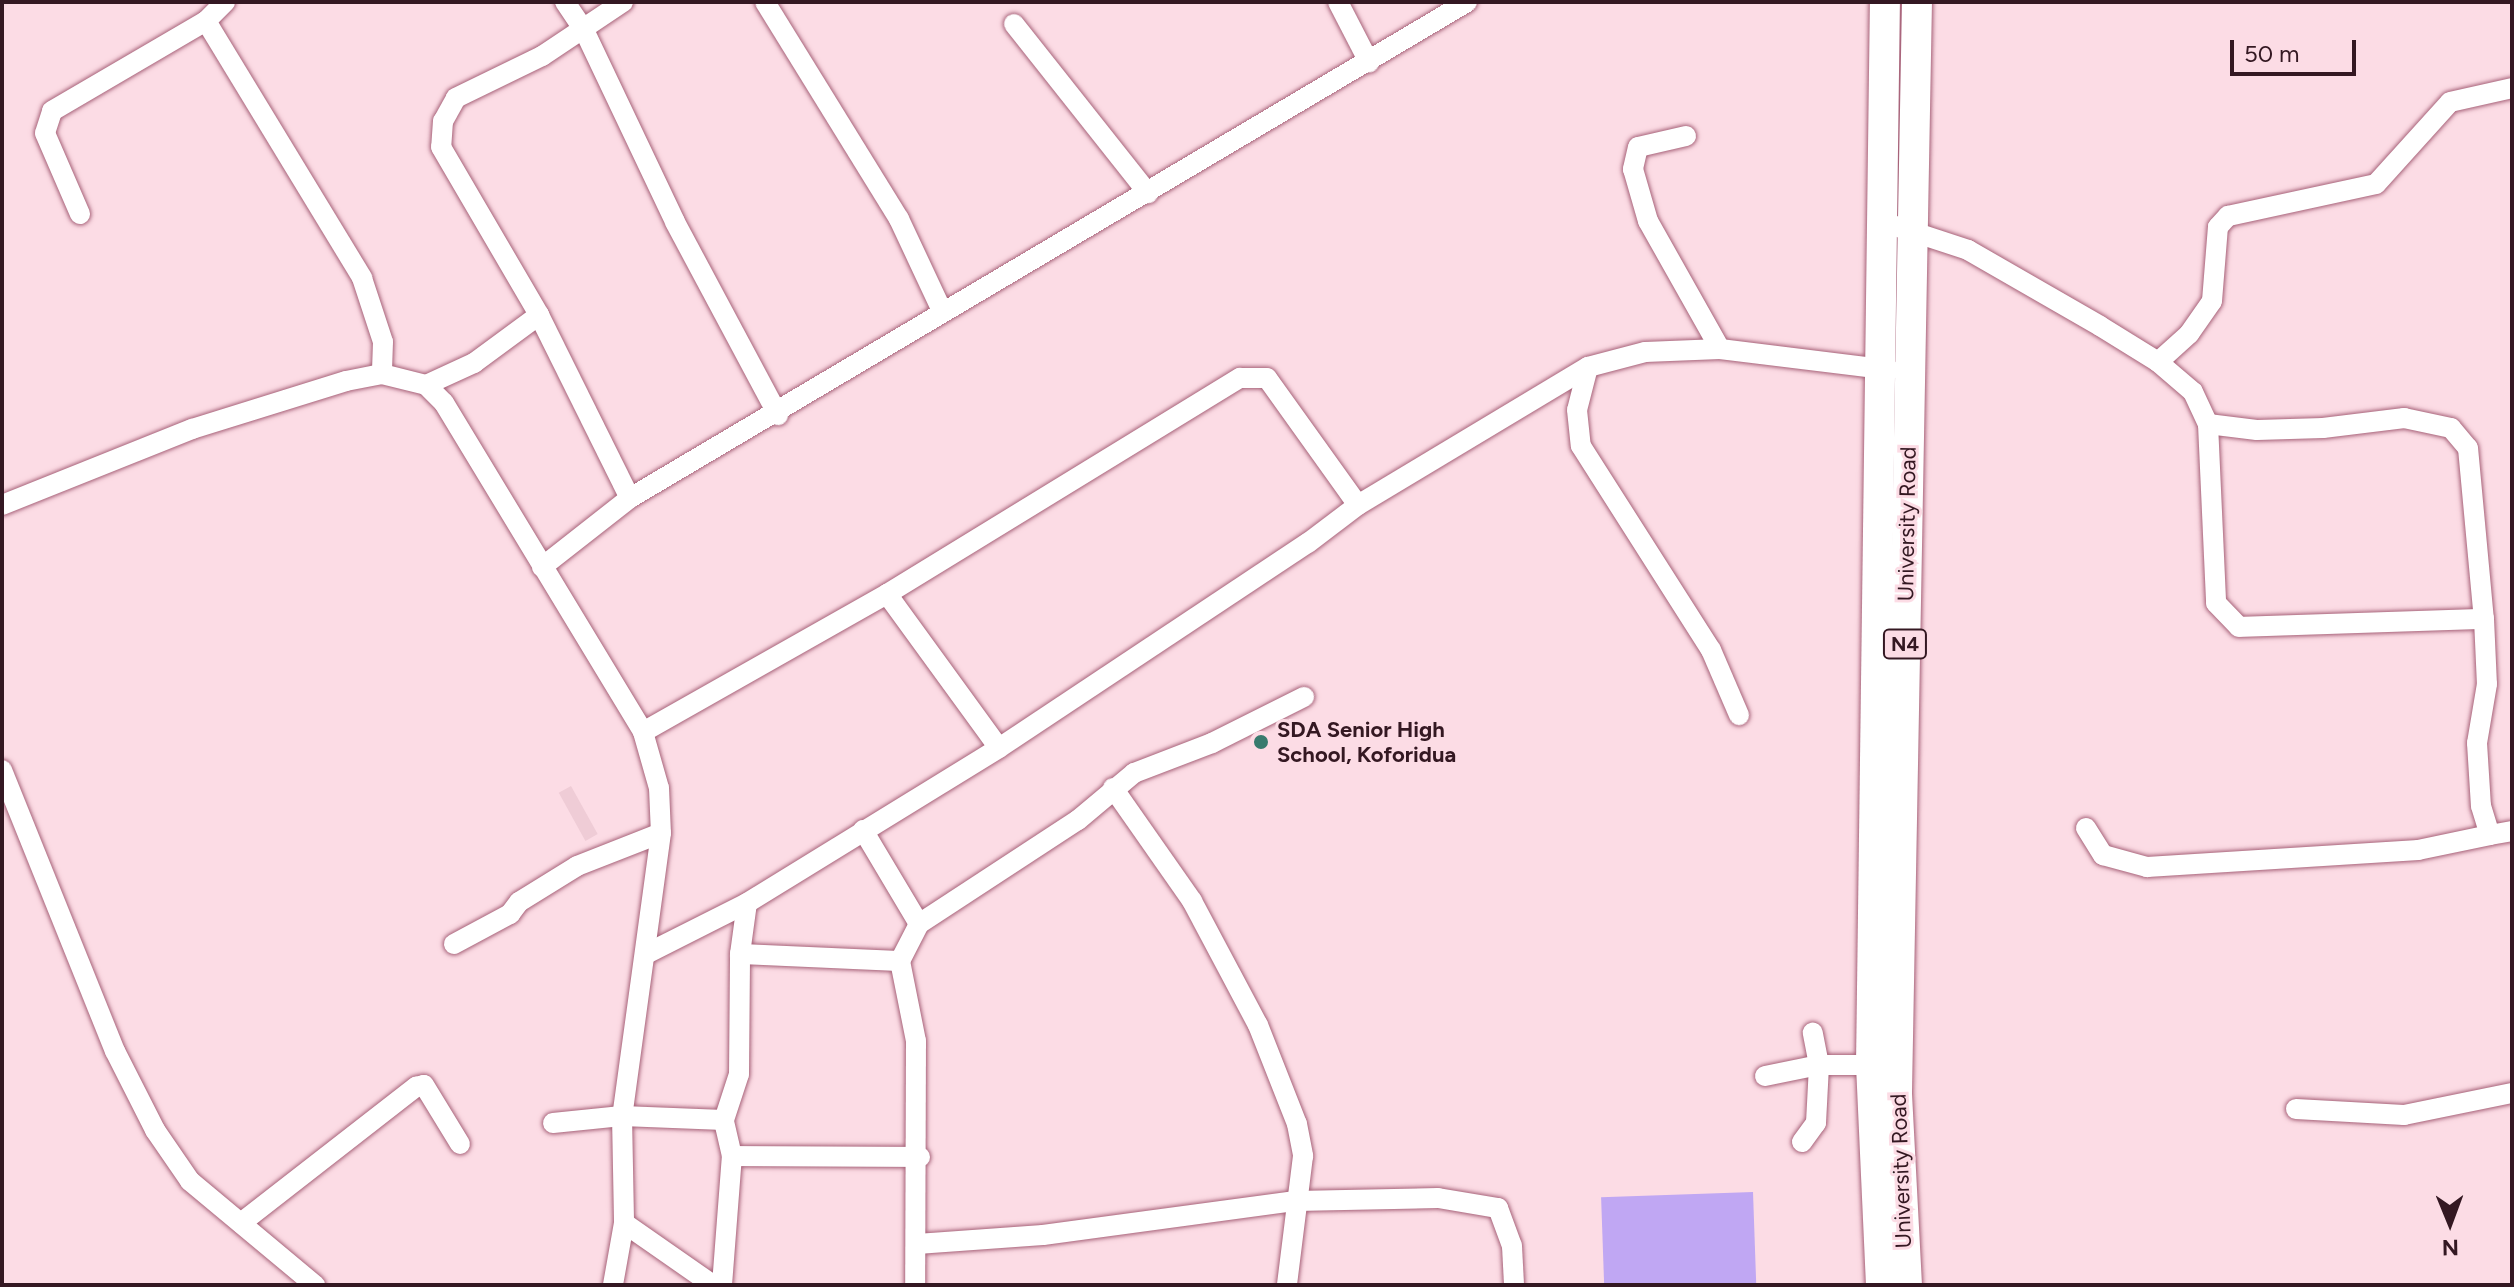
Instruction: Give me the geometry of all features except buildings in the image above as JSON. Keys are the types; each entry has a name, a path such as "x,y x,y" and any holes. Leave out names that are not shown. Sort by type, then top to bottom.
{"highway":[{"name":"University Road","path":"1885,2 1880,221 1894,370 1897,1092 1907,1285"},
{"name":"University Road","path":"1881,1285 1871,1065 1894,370 1914,231 1917,2"}],"street":[{"path":"80,214 45,133 45,121 52,111 206,21 225,2"},
{"path":"565,2 584,30 675,222 778,415"},
{"path":"623,2 584,30 456,98 443,121 441,147 539,315 630,498"},
{"path":"765,2 899,219 942,311"},
{"path":"1338,2 1369,62"},
{"path":"542,567 630,498 778,415 942,311 1148,193 1467,2"},
{"path":"206,21 362,278 383,342 382,374"},
{"path":"1014,24 1148,193"},
{"path":"2158,362 2189,334 2212,301 2218,227 2228,216 2376,184 2450,102 2512,88"},
{"path":"1686,136 1638,147 1633,169 1648,221 1720,349"},
{"path":"1880,221 1968,250 2158,362 2193,392 2208,424 2216,603 2239,627 2484,619"},
{"path":"426,385 474,363 539,315"},
{"path":"646,954 747,903 999,748 1308,543 1358,505 1588,367 1645,352 1720,349 1894,370"},
{"path":"1588,367 1577,410 1581,446 1711,650 1739,715"},
{"path":"2,505 192,429 382,374 426,385 444,403 643,732 659,788 661,833 622,1116 624,1223 613,1285"},
{"path":"643,732 887,594 1251,375 1272,385 1358,505"},
{"path":"2208,424 2257,430 2323,428 2404,418 2451,428 2468,448 2487,684 2477,743 2481,806 2490,835"},
{"path":"887,594 999,748"},
{"path":"915,1285 920,1157 916,1041 900,961 919,924 1078,820 1134,773 1212,743 1304,697"},
{"path":"2,770 103,1024 155,1130 190,1181 315,1285"},
{"path":"1113,788 1192,901 1258,1025 1297,1124 1303,1156 1287,1285"},
{"path":"2086,828 2103,855 2147,867 2418,850 2512,831"},
{"path":"863,830 919,924"},
{"path":"454,944 510,914 519,902 577,866 661,833"},
{"path":"722,1285 732,1156 724,1120 739,1074 740,954 747,903"},
{"path":"740,954 900,961"},
{"path":"1802,1142 1816,1123 1819,1065 1813,1033"},
{"path":"1765,1076 1819,1065 1871,1065"},
{"path":"241,1223 416,1087 424,1085 460,1144"},
{"path":"2296,1109 2404,1115 2512,1093"},
{"path":"553,1123 622,1116 724,1120"},
{"path":"732,1156 920,1157"},
{"path":"917,1244 1043,1235 1296,1201 1400,1195 1498,1208 1512,1246 1514,1285"},
{"path":"624,1223 713,1285"}],"shaded area":[{"path":"571,786 598,834 585,841 559,793"},
{"path":"1753,1192 1756,1285 1604,1285 1601,1197"}],"place":[{"name":"SDA Senior High School, Koforidua","path":"1261,742"}]}
